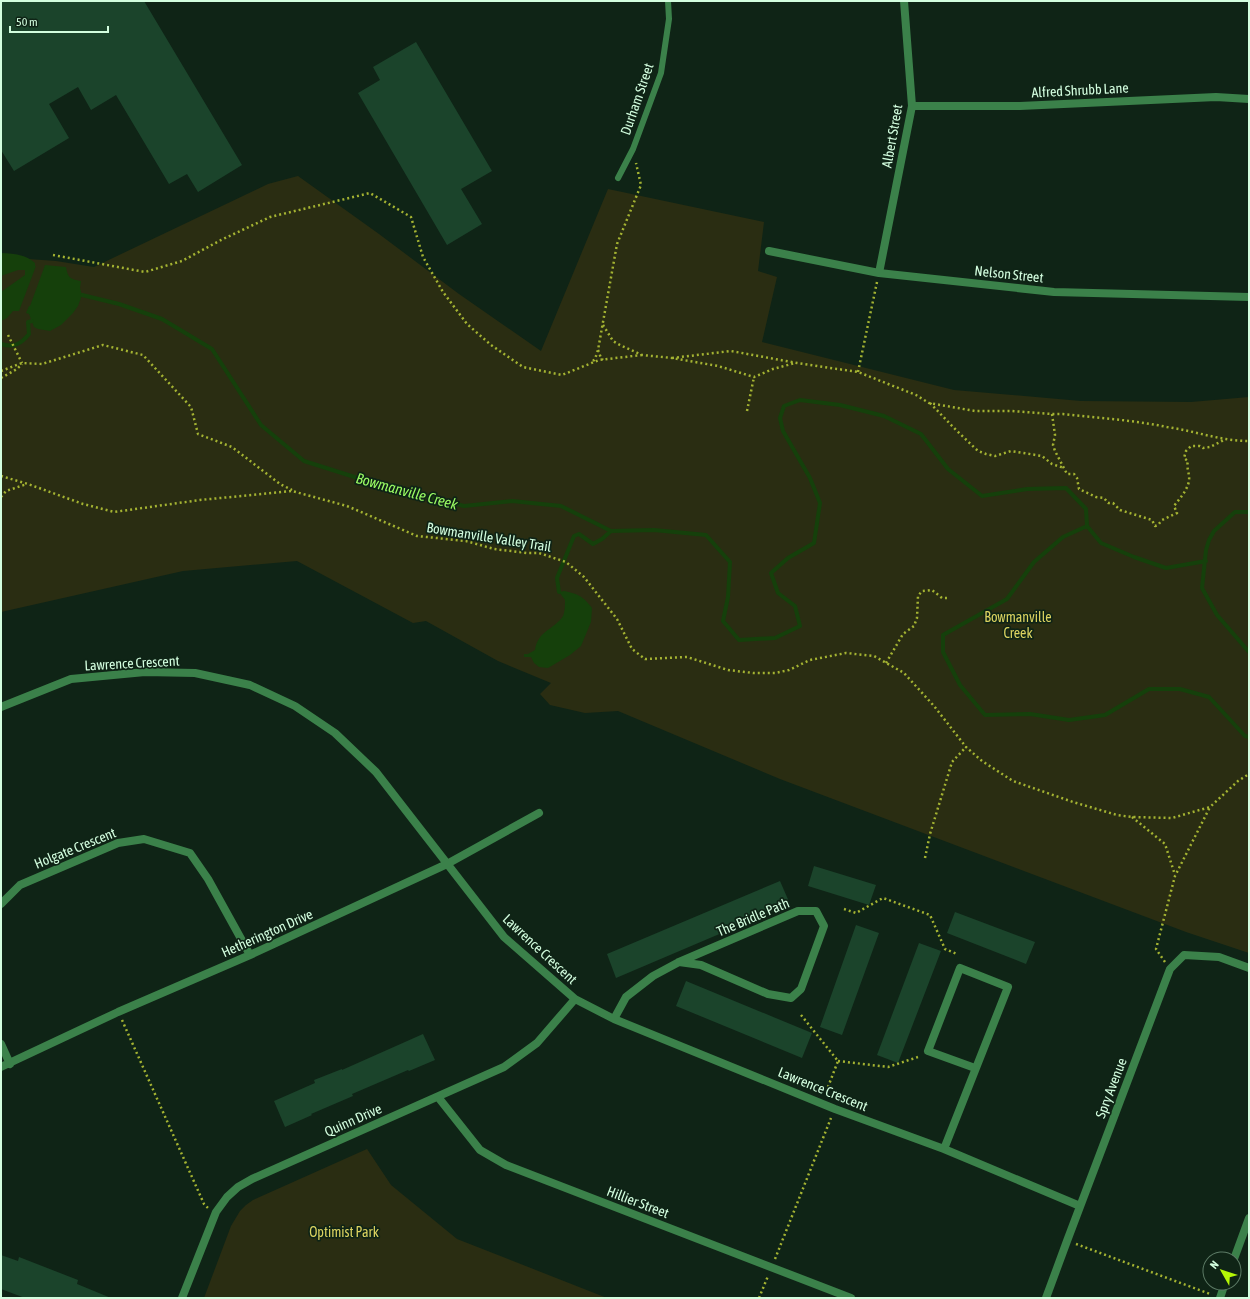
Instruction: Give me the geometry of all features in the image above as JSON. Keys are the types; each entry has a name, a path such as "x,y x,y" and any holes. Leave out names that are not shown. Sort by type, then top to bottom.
{"street":[{"name":"Albert Street","path":"879,273 912,106 904,1"},
{"name":"Alfred Shrubb Lane","path":"912,106 1020,106 1216,97 1249,99"},
{"name":"Nelson Street","path":"769,250 879,273 1054,292 1249,297"},
{"name":"Lawrence Crescent","path":"1,707 71,679 145,672 194,673 250,685 295,706 335,733 376,772 504,937 575,999 614,1019 835,1109 944,1149 1080,1206"},
{"name":"Hetherington Drive","path":"1,1067 118,1012 250,955 447,864 540,813"},
{"name":"Holgate Crescent","path":"1,904 20,885 118,843 144,839 190,853 208,879 250,955"},
{"name":"The Bridle Path","path":"614,1019 626,997 653,976 679,962 798,911 816,911 824,926 801,989 791,998 768,994 700,965 679,962"},
{"name":"Spry Avenue","path":"1046,1298 1066,1241 1170,969 1184,955 1219,957 1249,968"},
{"path":"944,1149 1008,987 960,968 928,1051 975,1068"},
{"name":"Quinn Drive","path":"182,1298 216,1212 227,1197 238,1187 252,1179 504,1068 537,1042 575,999"},
{"path":"1,1044 10,1064"},
{"name":"Hillier Street","path":"438,1097 480,1150 506,1165 851,1298"},
{"path":"1237,1251 1249,1218"}],"lane":[{"name":"Durham Street","path":"618,178 633,148 662,73 669,19 668,1"}],"path":[{"path":"590,364 595,360 598,350 617,244 641,185 633,148"},
{"path":"53,256 146,272 182,261 221,240 270,217 370,193 411,217 423,257 443,292 466,324 491,345 523,367 562,375 598,360 642,355 672,358 718,366 754,377 773,369 797,363"},
{"path":"858,372 879,273"},
{"path":"603,325 613,341 642,355"},
{"path":"8,335 22,363"},
{"path":"1,371 22,363 42,364 103,346 143,356 191,407 198,434 232,447 280,484 292,490"},
{"path":"598,350 603,360"},
{"path":"672,358 731,351 858,372 916,395 929,403 978,450 986,454 995,456 1011,451 1042,456 1052,464 1064,468"},
{"path":"1,378 17,369 22,363"},
{"path":"747,411 754,377"},
{"path":"929,403 975,411 1012,411 1063,414 1167,426 1224,440 1249,441"},
{"path":"1052,414 1055,435 1053,445 1055,451 1067,474 1074,474 1077,478 1080,489 1096,497 1104,498 1108,503 1113,503 1120,510 1152,520 1155,526 1162,520 1177,513 1174,506 1185,492 1189,480 1187,465 1188,461 1184,458 1186,451 1190,446 1200,446 1203,448 1210,447 1224,440"},
{"name":"Bowmanville Valley Trail","path":"1,476 83,504 114,512 200,500 292,490 347,506 416,536 466,541 494,548 527,553 540,553 566,562 584,577 617,619 632,649 645,659 687,657 728,670 753,673 775,673 790,670 810,660 846,653 874,656 904,673 934,706 966,747 982,761 1013,781 1073,802 1117,815 1172,818 1210,807 1238,781 1249,774"},
{"path":"1,497 6,492 28,484"},
{"path":"886,663 903,634 914,626 917,618 918,596 922,591 932,590 942,598 948,598"},
{"path":"925,858 930,834 952,762 966,747"},
{"path":"1170,969 1156,949 1175,876 1210,807"},
{"path":"1132,817 1165,844 1175,876"},
{"path":"844,909 856,913 883,898 930,915 945,949 957,954"},
{"path":"118,1012 204,1204"},
{"path":"801,1015 838,1061 888,1067 918,1057"},
{"path":"828,1087 838,1061"},
{"path":"759,1298 835,1109"},
{"path":"1066,1241 1220,1298"}],"green space":[{"name":"Bowmanville Creek","path":"298,176 459,294 541,351 608,189 764,222 758,271 777,277 762,342 954,390 1081,401 1191,402 1249,397 1249,953 1186,932 780,779 618,711 585,713 550,705 540,694 551,683 498,661 426,621 413,623 297,561 183,571 1,612 1,257 56,261 94,267 268,184"},
{"name":"Optimist Park","path":"367,1149 391,1185 457,1239 607,1298 204,1298 231,1226 240,1211 246,1205 253,1200"}],"shaded area":[{"path":"1,253 24,256 32,260 36,266 19,311 13,311 7,318 1,321 1,292 25,275 25,270 18,270 1,276"},
{"path":"45,265 66,267 70,277 74,280 81,281 80,288 82,295 78,306 61,325 50,331 34,327 29,314 26,313"},
{"path":"564,591 580,596 589,604 592,608 591,622 581,646 570,655 548,668 539,667 534,663 531,657 524,657 524,654 528,654 535,650 539,638 563,616 565,610 565,600 559,592"}],"building":[{"path":"1,1 144,1 242,165 198,192 187,174 169,184 116,95 91,110 78,87 49,104 69,138 14,171 1,150"},
{"path":"416,42 492,171 461,189 482,224 447,245 358,93 380,80 373,67"},
{"path":"814,866 876,885 869,905 808,886"},
{"path":"780,881 790,904 616,978 607,954"},
{"path":"955,912 1035,942 1026,964 947,933"},
{"path":"856,925 879,933 842,1035 820,1027"},
{"path":"919,943 941,951 898,1063 877,1055"},
{"path":"686,981 812,1033 802,1058 676,1006"},
{"path":"423,1034 435,1060 352,1094 353,1096 285,1127 274,1101 315,1083 314,1080 342,1070"},
{"path":"1,1255 18,1261 19,1257 78,1280 77,1284 111,1298 25,1298 1,1289"}],"waterway":[{"name":"Bowmanville Creek","path":"82,295 119,304 162,319 212,349 261,425 304,461 383,486 464,506 512,501 561,506 611,531 654,530 706,535 730,562 728,597 723,621 739,640 775,638 800,626 795,606 778,593 771,573 788,558 814,543 820,503 810,478 783,431 780,418 784,406 800,400 840,405 884,416 921,434 948,469 982,496 1027,489 1066,488 1086,509 1087,526 1063,537 1034,562 1007,599 943,635 943,652 960,685 985,715 1030,714 1069,720 1105,715 1149,689 1180,689 1209,697 1245,736 1249,737"},
{"path":"1,344 10,346 20,343 29,334 28,322 32,321"},
{"name":"Bowmanville Creek","path":"1249,512 1235,512 1214,531 1206,550 1202,588 1217,615 1249,652"},
{"name":"Bowmanville Creek","path":"1087,526 1101,543 1134,557 1166,568 1206,561"},
{"path":"559,592 557,578 574,536 579,534 593,544 602,539 611,531"}]}
